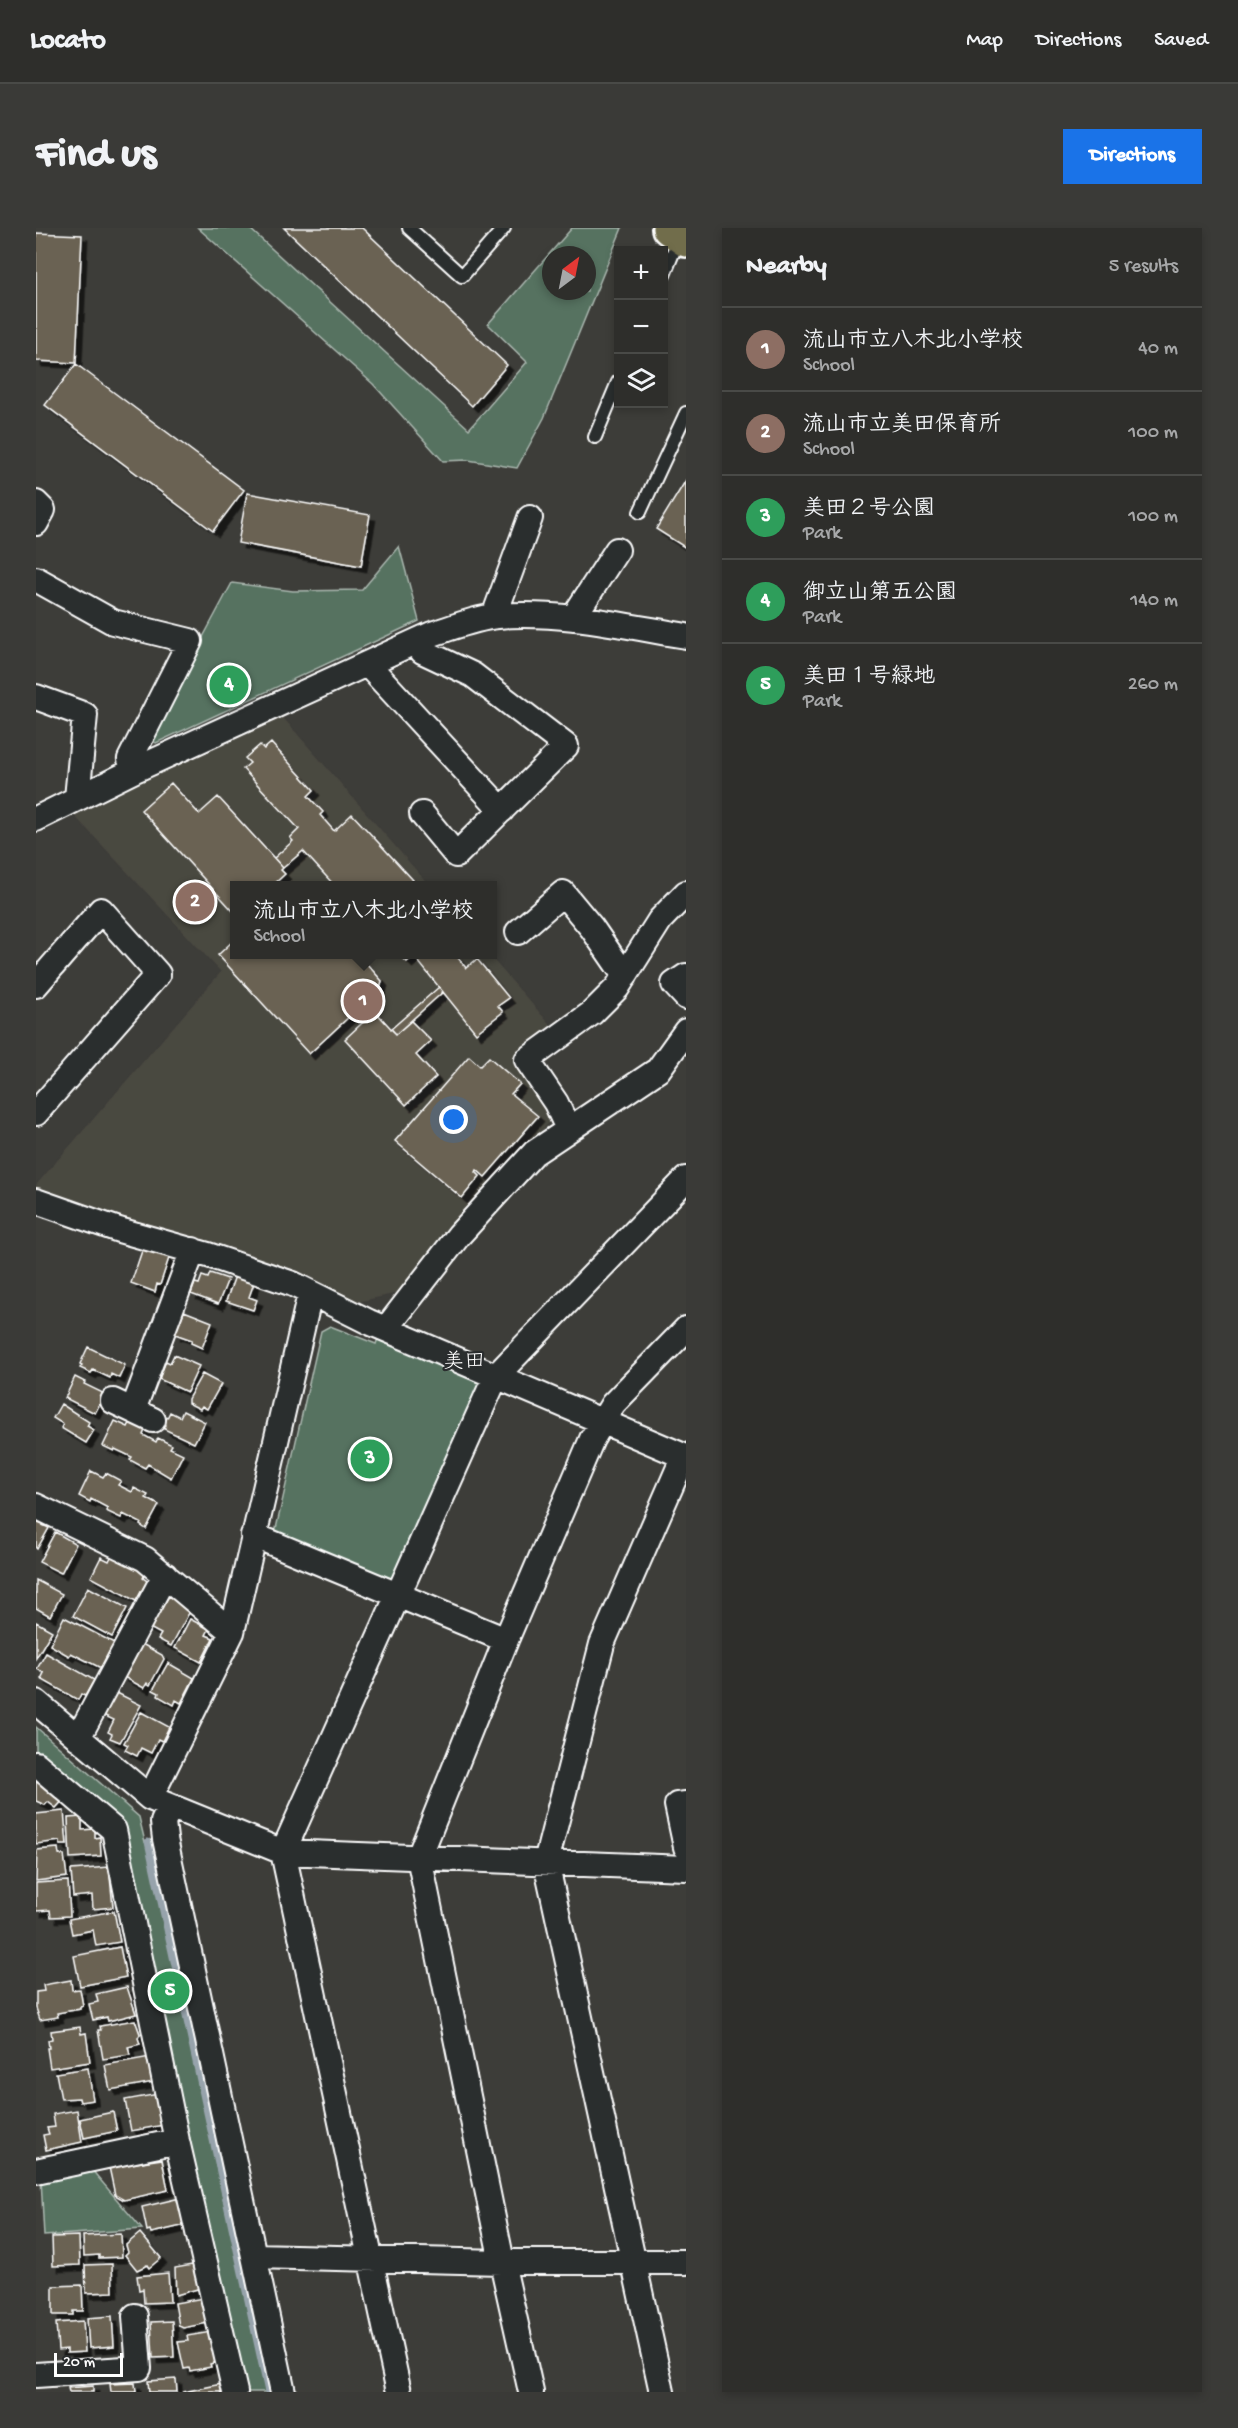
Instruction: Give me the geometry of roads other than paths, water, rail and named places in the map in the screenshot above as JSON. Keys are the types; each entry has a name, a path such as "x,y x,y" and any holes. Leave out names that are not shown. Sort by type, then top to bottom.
{"street":[{"path":"36,503 43,510 36,523"},
{"path":"498,616 497,608 530,518"},
{"path":"573,618 617,550"},
{"path":"36,579 113,622 190,640 130,759 137,769"},
{"path":"36,819 137,769 432,634 477,619 536,615 573,618 686,636"},
{"path":"417,642 422,651 473,675 566,746 456,855 422,814"},
{"path":"368,664 502,810"},
{"path":"36,697 85,715 77,798"},
{"path":"568,1129 556,1102 527,1059 592,1013 625,976 660,920 686,892"},
{"path":"518,932 563,893 592,928 625,976"},
{"path":"36,1113 158,974 101,910 38,977"},
{"path":"686,976 674,984 686,997"},
{"path":"386,1329 459,1235 534,1153 658,1070 686,1031"},
{"path":"399,2392 283,1852 496,1376 686,1179"},
{"path":"36,1202 119,1230 193,1250 293,1284 386,1329 685,1456 602,1644 546,1862 662,2392"},
{"path":"133,1410 193,1250"},
{"path":"283,2392 165,1839 160,1803 232,1632 310,1294"},
{"path":"531,2392 419,1857 506,1640 592,1438 613,1404 686,1329"},
{"path":"36,1506 145,1559 232,1632"},
{"path":"253,1535 506,1640"},
{"path":"78,1738 165,1575"},
{"path":"36,1702 160,1803 283,1852 686,1868"},
{"path":"36,1764 114,1830 177,2141 235,2392"},
{"path":"686,1804 677,1805 686,1847"},
{"path":"36,2171 177,2141"},
{"path":"254,2256 502,2262 686,2262"},
{"path":"36,2375 140,2368 135,2316"}],"lane":[{"path":"409,228 462,276 504,228"},
{"path":"668,262 678,235"},
{"path":"595,437 614,392"},
{"path":"640,512 686,413"}],"waterway":[{"path":"148,1842 268,2392"}],"place":[{"name":"御立山第五公園","path":"229,685"},
{"name":"流山市立美田保育所","path":"195,902"},
{"name":"流山市立八木北小学校","path":"363,1001"},
{"name":"美田２号公園","path":"370,1459"},
{"name":"美田１号緑地","path":"170,1991"}],"district":[{"name":"美田","path":"464,1363"}]}
